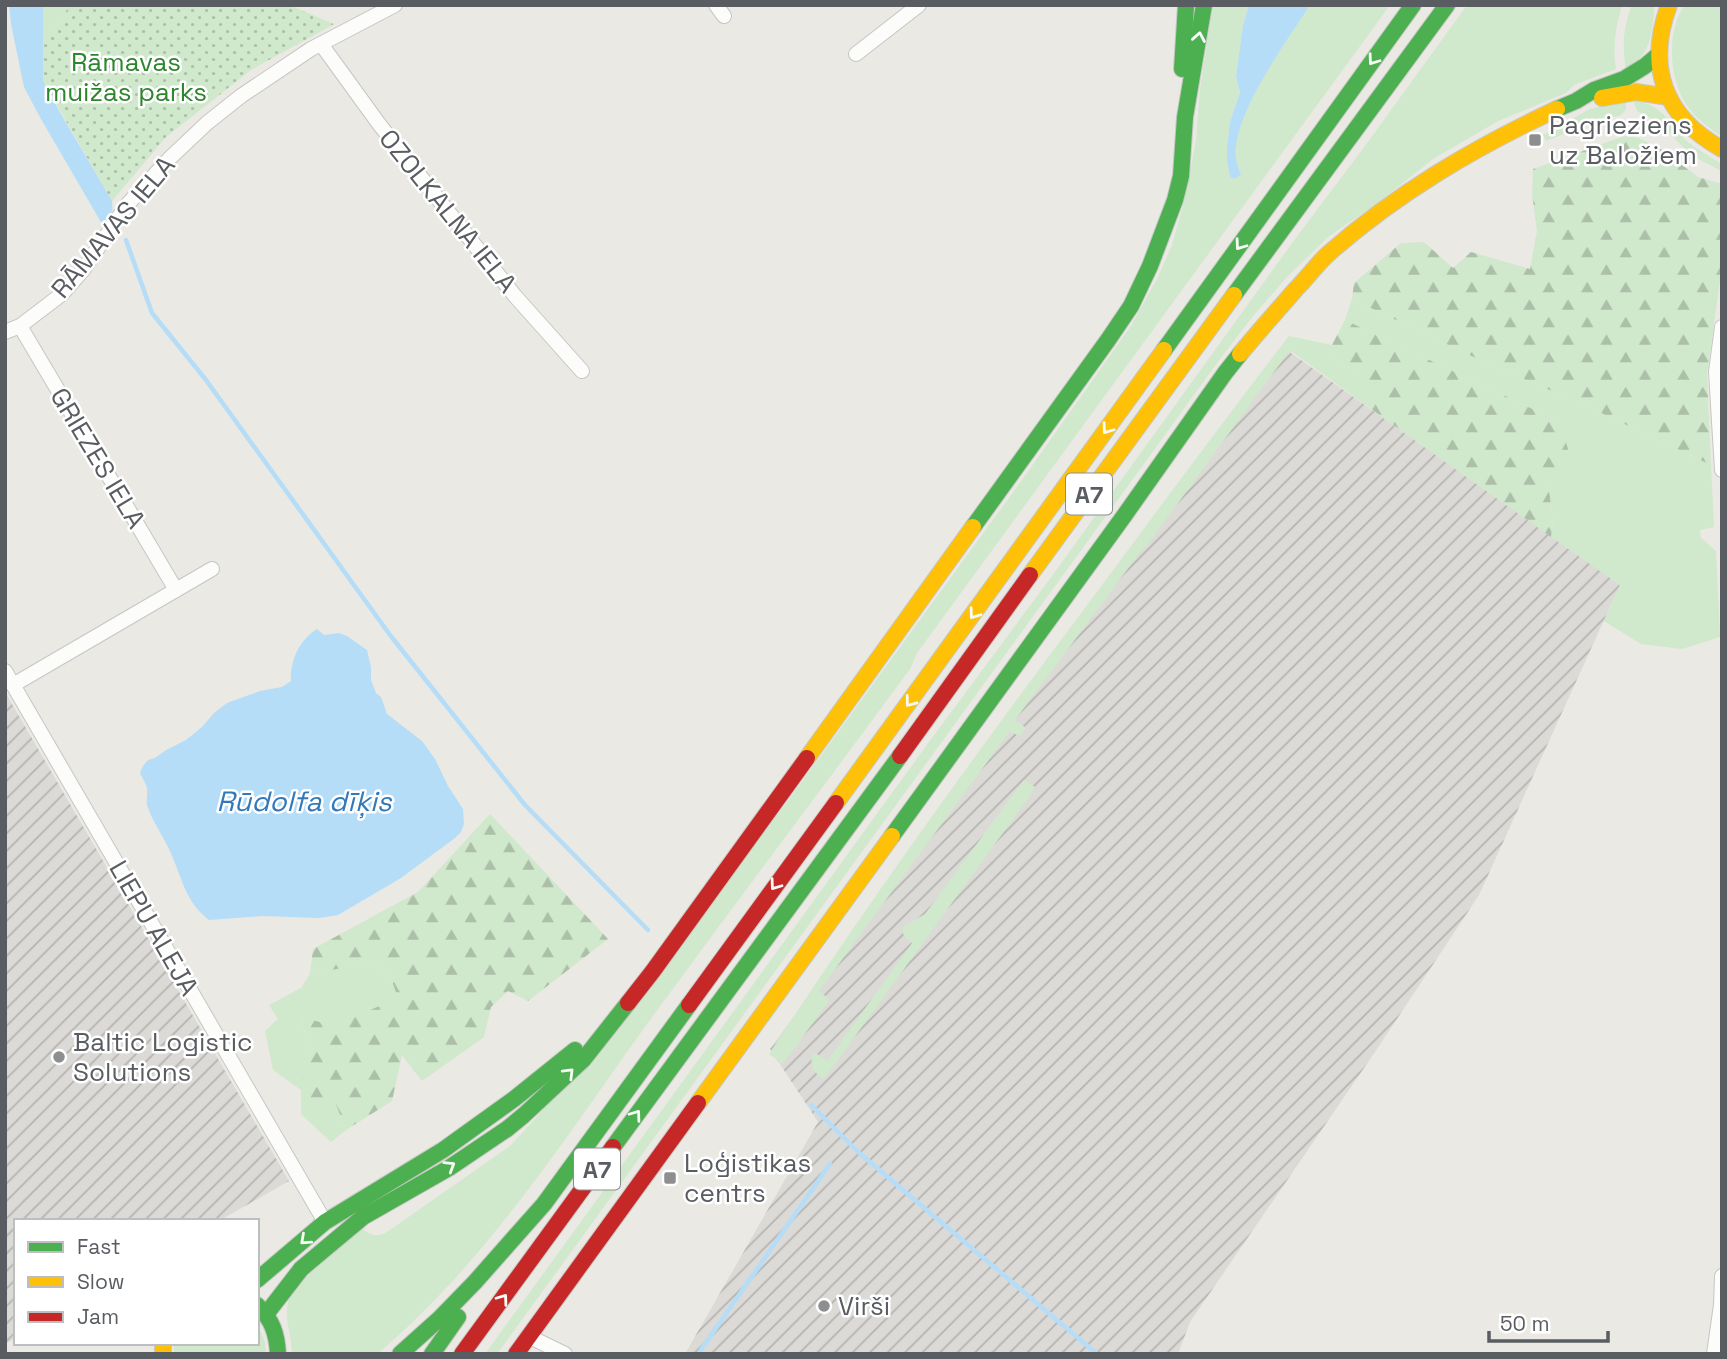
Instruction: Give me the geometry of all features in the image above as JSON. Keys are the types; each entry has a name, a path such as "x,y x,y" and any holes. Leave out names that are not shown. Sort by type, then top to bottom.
{"main road":[{"path":"1185,117 1181,79 1186,5"},
{"path":"278,1354 278,1338 272,1322 262,1309 301,1269 363,1217 449,1168 507,1129 583,1060 668,950 1108,340 1131,306 1150,266 1175,200 1181,176 1185,117 1205,5"},
{"name":"A7","path":"432,1354 503,1252 544,1204 950,647 1413,5"},
{"name":"A7","path":"462,1354 1447,5"},
{"path":"1668,6 1661,28 1658,55 1669,97 1680,116 1695,132 1722,149"},
{"path":"516,1354 1125,516 1225,373 1258,332 1326,256 1368,221 1421,183 1506,134 1594,90 1624,79 1658,55"},
{"path":"1576,101 1596,100 1627,92 1649,92 1669,97"},
{"path":"259,1278 325,1222 443,1150 608,1026"},
{"path":"400,1354 503,1252"}],"street":[{"name":"RĀMAVAS IELA","path":"5,332 20,326 62,294 83,271 127,205 206,123 241,96 321,44 395,5"},
{"path":"856,54 919,5"},
{"name":"OZOLKALNA IELA","path":"321,44 379,124 507,285 582,371"},
{"name":"GRIEZES IELA","path":"20,326 176,590"},
{"path":"1722,327 1716,372 1722,470"},
{"path":"13,685 212,569"},
{"name":"LIEPU ALEJA","path":"5,671 325,1222"},
{"path":"1714,1354 1722,1276"},
{"path":"528,1336 565,1354"}],"shaded area":[{"path":"1284,348 1620,585 1479,895 1190,1322 1178,1354 685,1354 818,1122 770,1049"},
{"path":"5,692 289,1181 222,1219 14,1219 14,1339 5,1344"}],"green space":[{"path":"43,5 70,5 43,46"},
{"name":"Rāmavas muižas parks","path":"70,5 289,5 334,24 251,70 166,137 112,201 43,81 43,46"},
{"path":"1213,5 1249,5 1243,25 1236,75 1240,91 1230,122 1227,148 1230,177 1241,175 1236,159 1237,142 1251,101 1262,79 1310,5 1390,5 917,653 910,669 675,986 551,1159 487,1242 416,1319 377,1354 292,1354 287,1313 294,1287 362,1229 374,1235 387,1232 510,1146 536,1118 779,813 1131,326 1172,245 1183,206 1196,141 1200,89"},
{"path":"1467,5 1622,5 1615,37 1616,69 1574,85 1566,93 1498,121 1433,159 1380,201 1328,237 1286,278 1223,355 497,1354 485,1354 1290,246"},
{"path":"1632,5 1654,5 1654,17 1647,48 1626,69 1624,37"},
{"path":"1685,5 1722,5 1722,137 1690,109 1676,81 1672,41"},
{"path":"1626,100 1626,109 1621,115 1594,122 1546,141 1543,135 1590,109"},
{"path":"1633,100 1660,111 1689,143 1722,165 1722,171 1687,151 1660,123 1637,111"},
{"path":"1630,134 1658,147 1698,177 1722,184 1722,266 1707,374 1711,465 1352,299 1354,283 1401,243 1424,242 1453,268 1471,252 1530,269 1537,231 1532,194 1533,169"},
{"path":"1352,299 1711,465 1714,527 1700,530 1701,538 1716,551 1720,637 1682,649 1641,644 1604,621 1620,585 1551,537 1553,520 1548,482 1560,422 1345,320"},
{"path":"1345,320 1560,422 1573,466 1548,482 1553,520 1551,537 1371,409 1374,396 1354,369 1336,360 1332,345"},
{"path":"1289,336 1332,345 1336,360 1354,369 1375,396 1371,409 1291,351 1287,354 1015,720 1026,728 1019,736 1010,731 819,991 829,999 828,1002 783,1064 769,1054 882,887 1039,670"},
{"path":"1024,780 1035,787 1027,800 824,1079 820,1077 812,1064 814,1052 828,1060 912,943 904,935 903,927 925,914"},
{"path":"490,814 608,939 528,1001 508,991 491,1007 484,1037 422,1081 402,1055 392,1101 346,1130 335,1102 314,1107 303,1079 310,1060 302,1017 333,1026 398,998 392,981 375,962 310,974 313,949 418,892"},
{"path":"375,962 392,981 398,998 333,1027 302,1018 310,1060 335,1102 346,1130 331,1142 301,1114 301,1090 273,1070 265,1031 278,1019 269,1005 301,988 310,974"},
{"path":"259,1328 265,1342 266,1354 174,1354 174,1345 259,1345"}],"water":[{"path":"9,5 43,5 43,81 112,201 113,220 105,229 24,87"},
{"path":"1249,5 1310,5 1262,79 1251,101 1237,142 1236,159 1241,175 1234,179 1230,177 1227,148 1230,122 1240,92 1236,76 1243,25"},
{"name":"Rūdolfa dīķis","path":"317,629 324,635 339,633 347,636 367,650 371,680 387,714 422,741 435,759 463,809 464,824 455,838 401,878 338,915 319,918 263,916 209,920 194,905 184,888 169,849 149,811 147,788 140,773 148,760 186,740 227,703 260,691 282,687 291,681 297,652 305,639"}],"waterway":[{"path":"126,240 152,313 206,380 390,635 525,805 648,930"},
{"path":"811,1105 857,1151 1097,1354"},
{"path":"698,1354 830,1164"}],"traffic: fast":[{"path":"1182,69 1186,5"},
{"path":"973,527 1108,340 1131,306 1150,266 1175,200 1181,176 1185,117 1204,5"},
{"path":"1164,350 1413,5"},
{"path":"1234,295 1447,5"},
{"path":"1557,109 1594,90 1624,79 1658,55"},
{"path":"892,836 1240,354"},
{"path":"613,1147 900,756"},
{"path":"267,1313 301,1269 363,1217 449,1168 524,1115 583,1060 628,1003"},
{"path":"400,1354 475,1282 544,1204 689,1005"},
{"path":"259,1278 325,1222 443,1150 514,1099 575,1050"},
{"path":"259,1307 273,1327 278,1354"},
{"path":"432,1354 458,1317"}],"traffic: slow":[{"path":"1669,5 1659,49 1665,88 1686,122 1722,149"},
{"path":"1602,98 1636,92 1669,97"},
{"path":"1240,354 1320,262 1381,211 1466,156 1557,109"},
{"path":"1030,575 1234,295"},
{"path":"836,803 1164,350"},
{"path":"807,758 973,527"},
{"path":"698,1103 892,836"},
{"path":"163,1345 163,1354"}],"traffic: jam":[{"path":"900,756 1030,575"},
{"path":"628,1003 807,758"},
{"path":"689,1005 836,803"},
{"path":"516,1354 698,1103"},
{"path":"462,1354 613,1147"}],"place":[{"name":"Pagrieziens uz Baložiem","path":"1535,140"},
{"name":"Baltic Logistic Solutions","path":"59,1057"},
{"name":"Loģistikas centrs","path":"670,1178"},
{"name":"Virši","path":"824,1306"}]}
